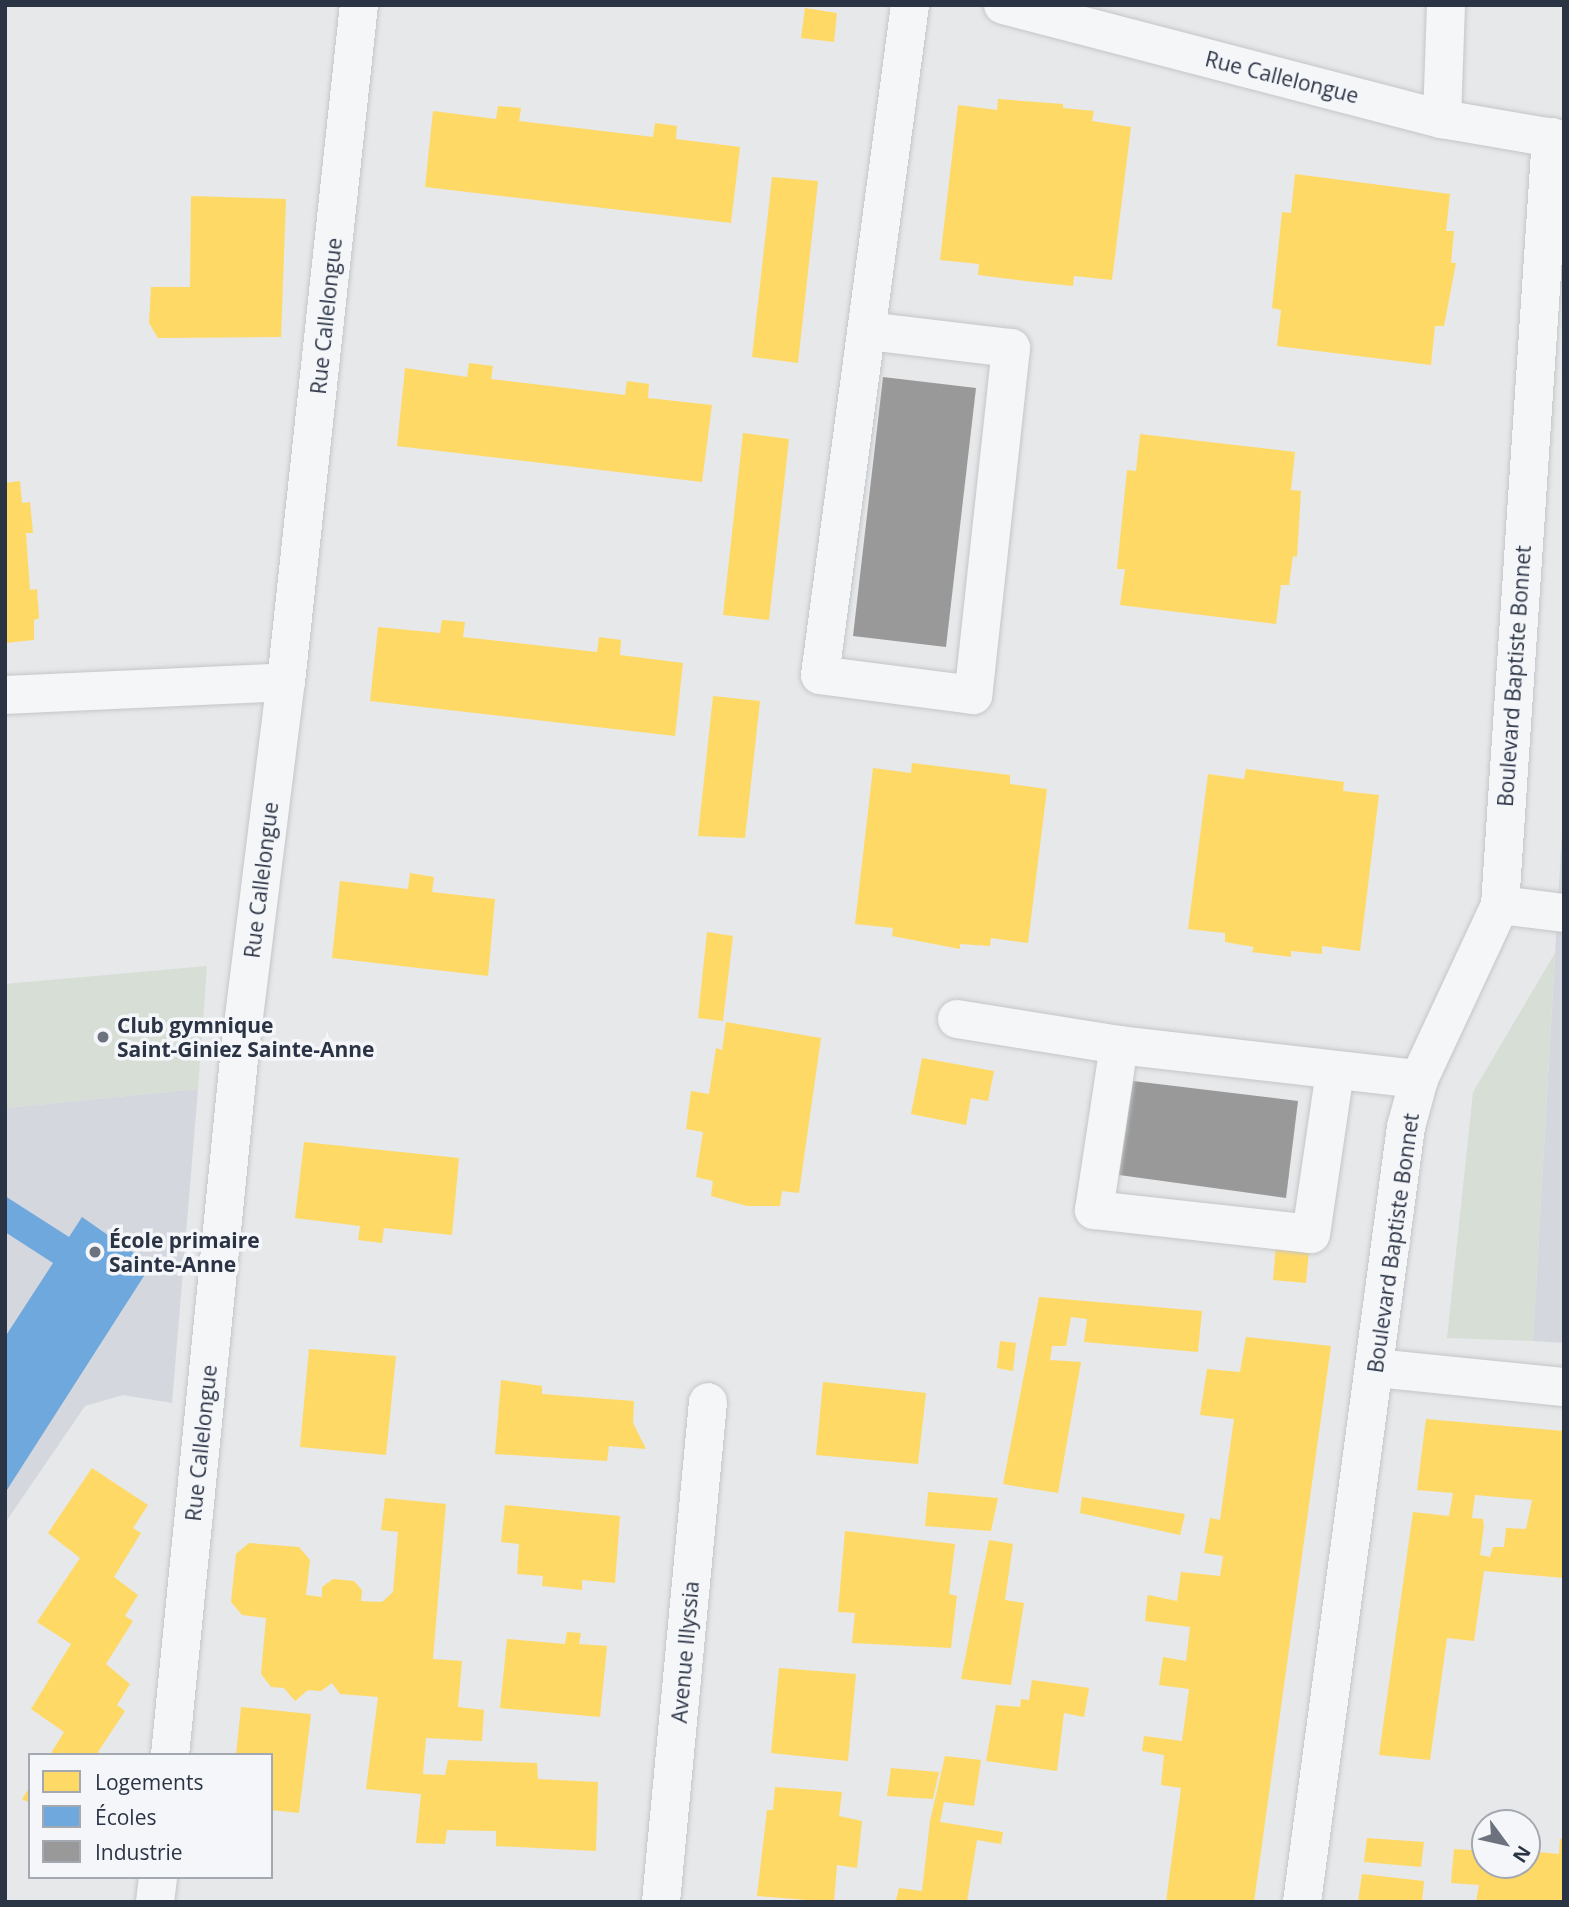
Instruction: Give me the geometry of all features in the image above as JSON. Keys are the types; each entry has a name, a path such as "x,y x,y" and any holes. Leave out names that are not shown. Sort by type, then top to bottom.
{"street":[{"name":"Rue Callelongue","path":"170,1753 240,1049 286,682 359,5"},
{"path":"868,331 1011,348 973,695 820,675 911,5"},
{"name":"Rue Callelongue","path":"1003,5 1442,118 1557,139"},
{"path":"1442,118 1446,5"},
{"name":"Boulevard Baptiste Bonnet","path":"1302,1902 1376,1368 1406,1127 1419,1079 1500,905 1557,139"},
{"path":"5,695 286,682"},
{"path":"1500,905 1564,913"},
{"path":"957,1019 1118,1045 1419,1079"},
{"path":"1118,1045 1094,1209 1311,1234 1335,1071"},
{"path":"1376,1368 1564,1387"},
{"name":"Avenue Illyssia","path":"661,1902 708,1402"},
{"path":"155,1902 158,1879"}],"shaded area":[{"path":"1564,797 1564,1343 1533,1341"},
{"path":"1555,953 1533,1341 1447,1338 1473,1092"},
{"name":"Club gymnique Saint-Giniez Sainte-Anne","path":"207,966 198,1089 5,1108 5,984"},
{"name":"École primaire Sainte-Anne","path":"198,1089 172,1403 123,1395 85,1406 5,1523 5,1108"}],"building: Logements":[{"path":"805,8 837,13 834,42 801,38"},
{"path":"998,99 1063,104 1063,108 1094,111 1092,121 1131,127 1112,280 1074,276 1073,286 1025,281 978,275 979,264 940,260 958,105 997,110"},
{"path":"498,106 521,108 519,121 653,137 655,123 677,126 676,139 740,147 731,223 425,187 433,111 496,119"},
{"path":"1295,174 1450,194 1446,231 1454,231 1451,263 1456,263 1444,326 1435,326 1431,365 1277,346 1281,310 1272,308 1282,212 1291,213"},
{"path":"772,177 818,181 798,363 752,357"},
{"path":"191,196 286,199 281,337 158,338 149,323 151,287 190,287"},
{"path":"469,363 493,366 491,379 625,395 627,381 649,384 648,398 712,405 702,482 397,446 405,368 467,377"},
{"path":"743,433 789,439 769,620 723,615"},
{"path":"1140,434 1295,452 1291,490 1301,491 1297,557 1293,556 1289,585 1281,585 1276,624 1120,605 1125,569 1117,569 1127,470 1136,471"},
{"path":"20,481 22,503 30,502 33,533 26,533 30,590 37,589 39,618 34,620 34,640 5,643 5,483"},
{"path":"442,620 465,622 463,637 597,652 599,637 621,640 620,655 683,663 675,736 370,701 378,627 440,633"},
{"path":"713,696 760,701 745,838 698,836"},
{"path":"912,763 1010,775 1010,784 1047,789 1028,943 991,938 990,946 960,944 960,949 892,936 893,928 855,924 873,768 911,773"},
{"path":"1246,769 1344,782 1343,791 1379,795 1360,951 1322,946 1322,954 1291,951 1291,957 1252,952 1254,947 1225,942 1225,933 1188,929 1208,774 1244,779"},
{"path":"410,873 434,877 432,892 495,899 488,976 332,958 340,881 408,889"},
{"path":"707,932 733,936 723,1021 698,1018"},
{"path":"726,1022 821,1038 799,1193 782,1191 780,1206 747,1206 711,1196 713,1181 696,1177 703,1132 686,1129 691,1091 709,1094 716,1048 722,1050"},
{"path":"922,1058 994,1071 988,1101 971,1098 966,1125 911,1114"},
{"path":"304,1142 459,1158 452,1235 384,1228 382,1243 358,1240 360,1226 295,1218"},
{"path":"1276,1244 1309,1250 1306,1283 1273,1280"},
{"path":"1039,1297 1202,1311 1198,1352 1084,1342 1087,1319 1071,1317 1066,1346 1052,1346 1050,1360 1081,1362 1058,1493 1003,1484"},
{"path":"1246,1337 1331,1346 1254,1902 1166,1902 1181,1788 1161,1785 1164,1755 1142,1751 1144,1736 1182,1741 1189,1689 1159,1685 1163,1657 1186,1661 1190,1627 1145,1621 1147,1599 1148,1595 1177,1601 1181,1572 1220,1576 1223,1556 1204,1553 1210,1518 1220,1520 1234,1419 1200,1415 1207,1369 1240,1372"},
{"path":"1000,1341 1016,1343 1013,1371 997,1368"},
{"path":"309,1349 396,1356 386,1455 300,1447"},
{"path":"501,1380 542,1386 542,1394 634,1401 633,1423 646,1449 609,1446 607,1461 495,1454"},
{"path":"823,1382 926,1393 918,1464 816,1455"},
{"path":"1426,1419 1564,1431 1564,1578 1484,1571 1474,1641 1447,1638 1430,1760 1379,1755 1413,1512 1449,1516 1453,1493 1417,1490","holes":["1475,1495 1532,1500 1526,1529 1506,1528 1504,1547 1493,1547 1490,1557 1480,1555 1484,1526 1483,1519 1472,1518"]},
{"path":"92,1468 148,1505 133,1528 141,1533 114,1577 138,1595 125,1616 133,1621 106,1664 130,1684 117,1705 125,1711 100,1753 51,1753 64,1732 31,1709 71,1644 37,1622 80,1558 48,1533"},
{"path":"928,1492 998,1498 991,1531 925,1526"},
{"path":"1082,1497 1185,1514 1180,1535 1080,1513"},
{"path":"385,1498 446,1504 433,1659 462,1661 458,1707 484,1710 482,1741 426,1738 423,1774 445,1775 448,1760 537,1763 538,1779 598,1782 596,1851 496,1846 496,1831 447,1830 445,1844 416,1843 421,1794 366,1789 378,1697 340,1694 332,1683 321,1691 308,1690 295,1701 284,1688 271,1687 261,1674 266,1618 242,1615 231,1602 236,1554 249,1543 299,1547 310,1560 306,1595 322,1597 322,1587 333,1579 354,1581 362,1590 361,1601 382,1602 393,1592 398,1532 381,1530"},
{"path":"505,1505 620,1516 615,1583 582,1580 582,1590 542,1586 543,1576 517,1574 519,1544 501,1542"},
{"path":"845,1531 955,1544 949,1594 957,1596 951,1648 852,1643 855,1613 838,1612"},
{"path":"989,1540 1013,1544 1005,1600 1024,1603 1011,1685 961,1679"},
{"path":"567,1632 581,1633 579,1644 607,1646 600,1717 500,1708 507,1639 565,1644"},
{"path":"779,1668 856,1674 848,1761 771,1753"},
{"path":"1032,1680 1089,1688 1084,1717 1064,1713 1057,1771 986,1761 996,1705 1020,1707 1021,1699 1029,1700"},
{"path":"241,1707 311,1714 299,1813 273,1810 273,1753 236,1753"},
{"path":"945,1756 981,1760 974,1806 944,1802 940,1822 1003,1832 1001,1844 977,1840 967,1902 896,1900 899,1888 922,1891 930,1821"},
{"path":"891,1768 939,1772 933,1799 887,1796"},
{"path":"775,1787 842,1792 839,1816 862,1821 857,1868 837,1865 834,1902 757,1896 767,1810 773,1810"},
{"path":"28,1790 28,1802 22,1799"},
{"path":"1367,1838 1424,1842 1421,1867 1364,1862"},
{"path":"1564,1838 1564,1902 1476,1902 1479,1885 1451,1883 1454,1849 1471,1850 1471,1879 1541,1879 1541,1852 1559,1854 1560,1839"},
{"path":"1362,1874 1424,1881 1422,1902 1358,1902"}],"building: Écoles":[{"path":"5,1196 69,1237 82,1217 151,1265 5,1493 5,1337 53,1263 5,1232"}],"building: Industrie":[{"path":"883,377 976,388 946,647 853,636"},
{"path":"1133,1081 1298,1101 1286,1198 1119,1175"}],"place":[{"name":"Club gymnique Saint-Giniez Sainte-Anne","path":"103,1037"},
{"name":"École primaire Sainte-Anne","path":"95,1252"}]}
